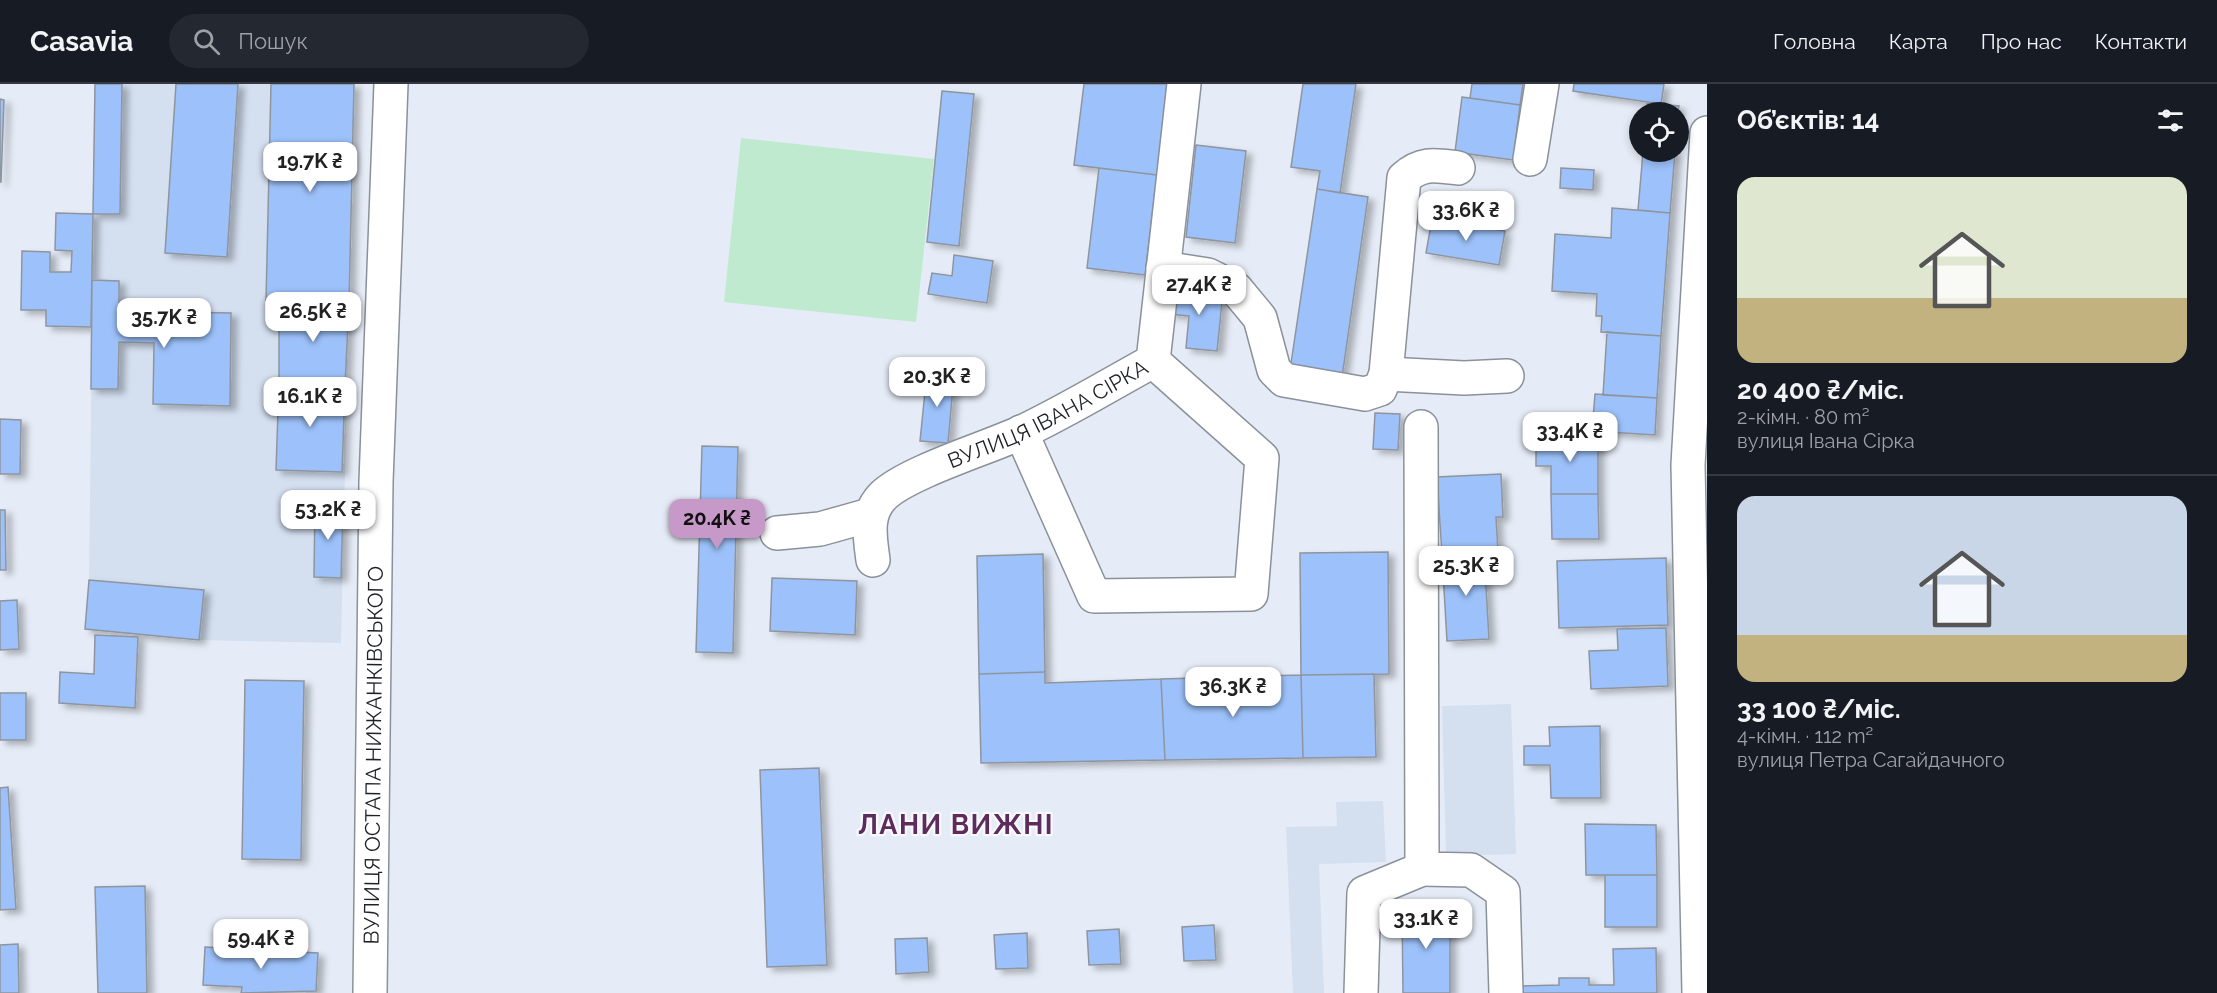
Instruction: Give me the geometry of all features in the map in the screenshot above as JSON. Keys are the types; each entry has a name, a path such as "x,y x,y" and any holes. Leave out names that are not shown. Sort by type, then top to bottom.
{"street":[{"name":"ВУЛИЦЯ ОСТАПА НИЖАНКІВСЬКОГО","path":"370,993 376,494 391,84"},
{"name":"ВУЛИЦЯ ІВАНА СІРКА","path":"870,515 883,496 904,482 1021,432 1153,361 1184,84"},
{"path":"1530,159 1542,84"},
{"path":"1699,993 1688,465 1707,133"},
{"path":"1163,268 1208,275 1236,289 1260,318 1274,370 1284,380 1365,394 1380,389 1386,374 1404,178 1415,169 1427,164 1458,168"},
{"path":"1021,432 1094,596 1251,594 1262,458 1153,361"},
{"path":"1386,374 1464,378 1507,375"},
{"path":"1421,427 1422,869"},
{"path":"777,533 820,528 870,515 869,536 873,560"},
{"path":"1361,993 1364,893 1422,869 1471,870 1503,892 1506,993"}],"shaded area":[{"path":"95,84 354,84 341,643 199,640 85,629 89,580"},
{"path":"1511,704 1516,854 1446,856 1442,706"},
{"path":"1383,801 1386,862 1319,864 1324,993 1293,993 1286,827 1337,826 1336,802"}],"green space":[{"path":"741,138 934,159 916,322 724,302"}],"building":[{"path":"95,84 122,84 120,214 93,214"},
{"path":"176,84 238,84 227,257 165,253"},
{"path":"271,84 354,84 349,304 266,301"},
{"path":"1084,84 1167,84 1157,175 1074,165"},
{"path":"1303,84 1356,84 1340,193 1317,189 1320,171 1291,167"},
{"path":"1472,84 1523,84 1520,105 1470,98"},
{"path":"1574,84 1664,84 1661,102 1573,91"},
{"path":"942,91 974,94 959,246 927,242"},
{"path":"1462,97 1520,105 1513,160 1455,152"},
{"path":"0,99 4,100 1,182 0,182"},
{"path":"1196,145 1246,151 1235,243 1186,237"},
{"path":"1642,162 1674,162 1670,213 1638,210"},
{"path":"1099,168 1157,175 1145,275 1087,268"},
{"path":"1561,168 1594,170 1593,190 1560,188"},
{"path":"1317,189 1368,197 1342,377 1290,370"},
{"path":"1612,208 1670,213 1661,336 1601,332 1602,316 1596,316 1597,294 1552,291 1555,234 1611,238"},
{"path":"56,213 93,214 91,327 46,326 46,310 21,310 22,251 50,252 50,272 71,272 72,251 55,250"},
{"path":"1432,219 1505,231 1499,265 1426,253"},
{"path":"954,255 993,261 987,303 928,294 932,273 952,276"},
{"path":"92,280 119,281 119,311 231,313 230,406 153,404 154,343 119,342 118,389 91,389"},
{"path":"1171,287 1223,292 1217,351 1186,348 1189,316 1169,314"},
{"path":"279,302 349,304 345,385 279,383"},
{"path":"1607,332 1661,336 1657,398 1603,395"},
{"path":"927,372 954,375 948,443 920,441"},
{"path":"279,383 345,385 342,472 276,470"},
{"path":"1595,394 1657,398 1655,435 1592,431"},
{"path":"1375,413 1400,414 1398,450 1373,449"},
{"path":"0,419 21,420 20,474 0,474"},
{"path":"1598,435 1598,494 1551,494 1551,466 1536,466 1536,436"},
{"path":"702,446 738,447 733,653 696,652"},
{"path":"1501,474 1503,517 1496,517 1498,551 1442,555 1437,477"},
{"path":"1551,494 1598,494 1599,539 1552,539"},
{"path":"315,504 343,505 341,578 314,577"},
{"path":"0,510 5,510 6,570 0,570"},
{"path":"1388,552 1389,674 1301,675 1300,553"},
{"path":"1484,552 1489,639 1447,641 1442,555"},
{"path":"1043,554 1045,672 979,674 977,556"},
{"path":"1666,558 1668,625 1559,628 1557,561"},
{"path":"772,578 857,581 855,635 770,631"},
{"path":"89,580 204,590 199,640 85,629"},
{"path":"17,600 19,649 0,650 0,601"},
{"path":"1666,628 1668,686 1591,689 1589,651 1618,650 1617,629"},
{"path":"95,635 138,637 135,708 59,703 60,672 94,674"},
{"path":"1045,672 1045,683 1161,679 1165,760 981,763 979,674"},
{"path":"1374,674 1376,757 1303,758 1301,675"},
{"path":"1301,675 1303,758 1165,760 1161,679"},
{"path":"245,680 304,681 301,860 242,859"},
{"path":"0,693 26,693 26,740 0,740"},
{"path":"1600,726 1601,798 1551,798 1550,765 1524,765 1524,746 1550,746 1549,727"},
{"path":"819,768 827,965 767,967 760,770"},
{"path":"8,787 16,909 0,910 0,788"},
{"path":"1585,824 1656,825 1657,875 1586,875"},
{"path":"1605,875 1657,875 1657,927 1605,927"},
{"path":"145,886 147,993 98,993 95,887"},
{"path":"1402,908 1450,908 1450,993 1403,993"},
{"path":"1214,925 1216,960 1184,961 1182,927"},
{"path":"1119,929 1121,964 1089,965 1087,931"},
{"path":"1027,933 1028,968 996,969 994,935"},
{"path":"927,938 929,972 896,974 895,939"},
{"path":"18,944 19,993 0,993 0,945"},
{"path":"205,947 318,953 316,991 241,993 242,987 203,985"},
{"path":"1656,948 1657,993 1522,993 1522,986 1559,985 1559,978 1589,978 1589,985 1614,985 1613,949"}],"district":[{"name":"ЛАНИ ВИЖНІ","path":"956,824"}]}
